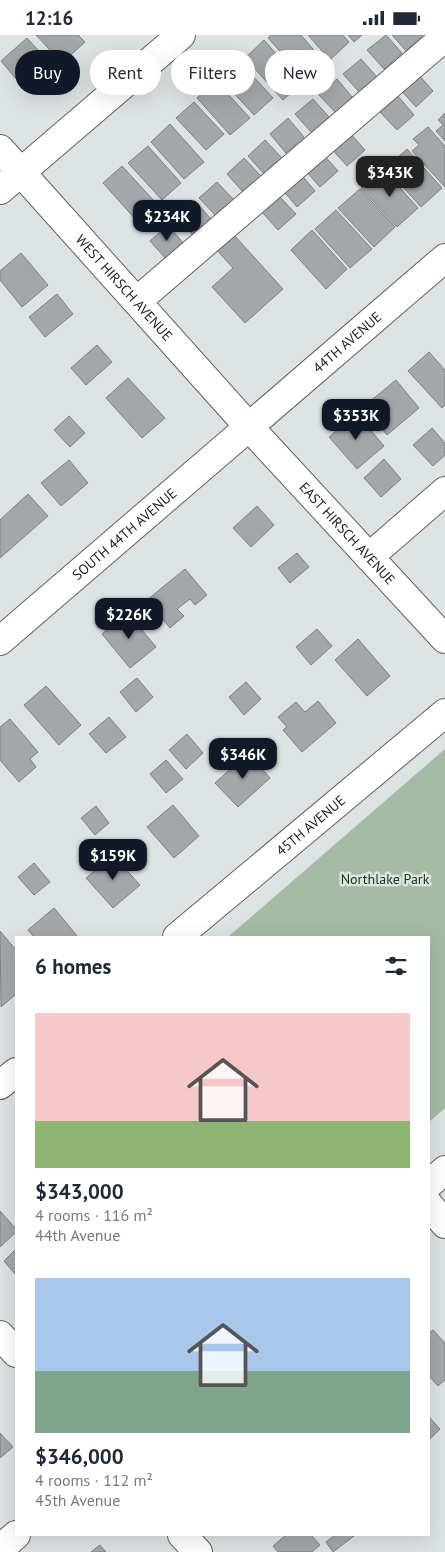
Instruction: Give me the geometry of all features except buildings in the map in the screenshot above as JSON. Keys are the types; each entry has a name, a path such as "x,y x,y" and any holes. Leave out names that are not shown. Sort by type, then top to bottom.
{"street":[{"path":"0,189 181,35"},
{"path":"136,301 445,37"},
{"name":"WEST HIRSCH AVENUE","path":"0,149 249,427"},
{"name":"44TH AVENUE","path":"249,427 445,258"},
{"name":"EAST HIRSCH AVENUE","path":"249,427 445,639"},
{"name":"SOUTH 44TH AVENUE","path":"0,641 249,427"},
{"path":"369,557 445,491"},
{"name":"45TH AVENUE","path":"178,936 445,713"},
{"path":"0,1085 15,1073"},
{"path":"430,1182 445,1170"},
{"path":"430,1206 445,1224"},
{"path":"0,1335 15,1352"},
{"path":"0,1549 15,1536"},
{"path":"183,1536 198,1552"}],"green space":[{"name":"Northlake Park","path":"445,749 445,1108 430,1121 430,936 229,936"}]}
